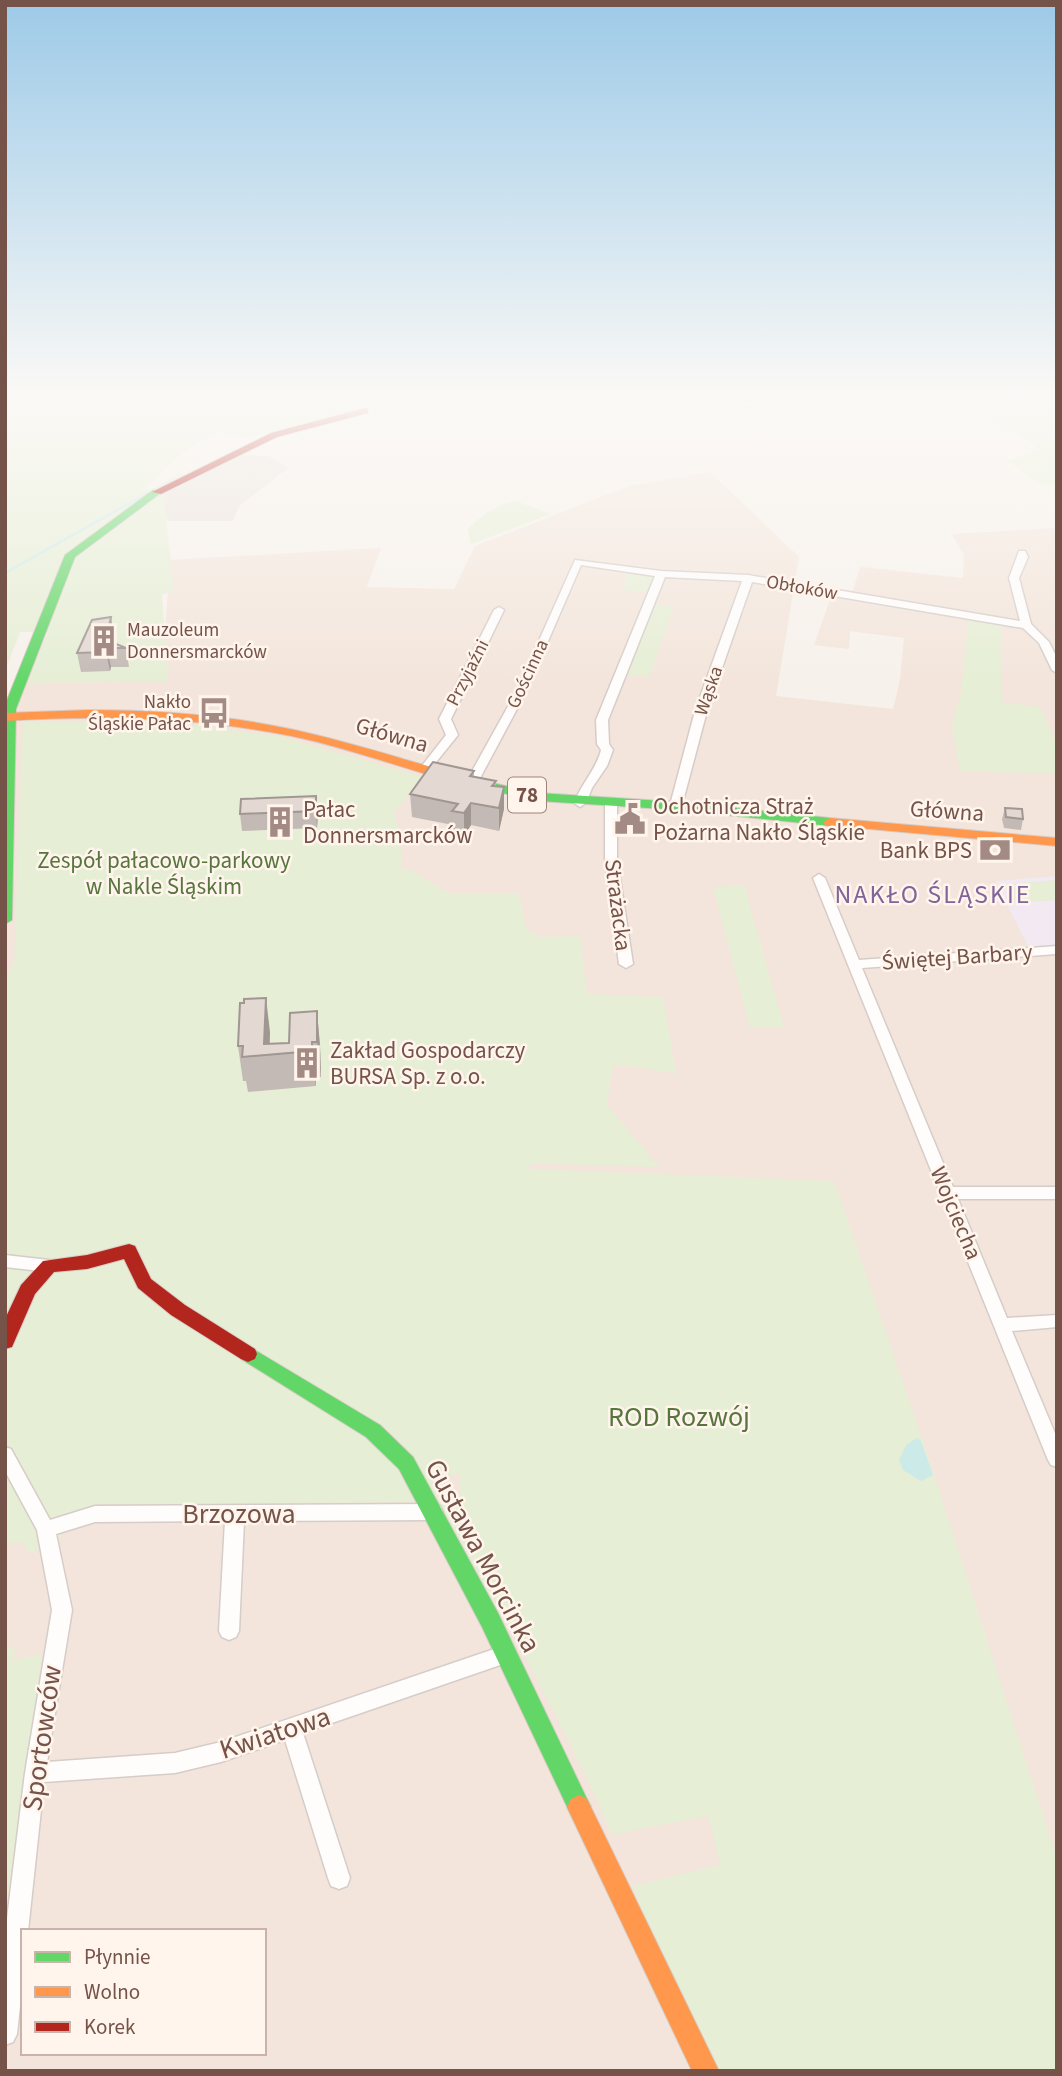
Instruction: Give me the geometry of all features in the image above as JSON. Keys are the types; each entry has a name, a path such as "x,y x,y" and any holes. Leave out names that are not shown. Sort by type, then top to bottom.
{"street":[{"path":"5,920 10,709 70,555 160,491"},
{"path":"1022,553 1014,578 1026,625 1044,642 1057,670"},
{"name":"Obłoków","path":"578,562 661,574 748,578 1026,625"},
{"name":"Gościnna","path":"472,782 522,692 578,562"},
{"path":"580,803 589,783 603,769 607,750 603,744 602,720 661,574"},
{"name":"Wąska","path":"676,806 701,711 748,578"},
{"name":"Przyjaźni","path":"425,769 452,735 445,719 499,610"},
{"name":"Główna","path":"8,717 116,713 229,722 306,735 515,793 580,803 676,806 901,831 1057,842"},
{"name":"Strażacka","path":"611,804 611,859 626,964"},
{"name":"Wojciecha","path":"820,878 1057,1460"},
{"name":"Świętej Barbary","path":"857,964 1057,950"},
{"path":"948,1193 1057,1193"},
{"name":"Gustawa Morcinka","path":"49,1266 87,1262 129,1251 144,1283 178,1310 373,1431 406,1463 506,1654 706,2071"},
{"path":"5,1261 49,1266"},
{"path":"5,1342 27,1290 49,1266"},
{"path":"1003,1325 1057,1321"},
{"name":"Sportowców","path":"5,1454 46,1528 62,1610 35,1773 5,2034"},
{"name":"Brzozowa","path":"46,1528 95,1514 434,1512"},
{"path":"229,1631 235,1514"},
{"name":"Kwiatowa","path":"35,1773 175,1763 291,1728 506,1654"},
{"path":"291,1728 339,1878"}],"shaded area":[{"path":"167,491 258,491 239,506 233,521 168,521 158,495"},
{"path":"616,491 730,491 799,557 776,696 893,709 900,680 904,638 850,631 849,649 814,645 832,594 851,597 860,567 963,578 964,555 952,534 1057,528 1057,2071 5,2071 7,720 48,632 165,632 170,560 381,548 367,587 454,589 475,546"},
{"path":"1057,876 1057,948 1030,950 995,881"}],"green space":[{"path":"5,491 161,491 157,493 164,499 174,592 162,594 168,681 28,683 48,632 20,632 5,671"},
{"path":"516,501 551,514 471,544 468,529 496,508"},
{"path":"628,573 656,576 648,592 623,590"},
{"path":"654,604 674,606 649,677 626,674"},
{"path":"968,619 1001,624 1001,702 1041,707 1057,746 1057,774 960,771 952,725 961,693"},
{"path":"148,721 160,722 159,726 180,727 181,724 278,736 423,777 394,813 400,835 402,869 409,869 449,893 519,894 526,929 540,937 580,936 587,994 663,997 676,1073 629,1066 612,1067 607,1105 659,1167 529,1163 529,1169 834,1181 929,1459 1057,1859 1057,2071 708,2071 632,1886 720,1865 709,1816 612,1834 551,1707 438,1502 96,1504 69,1514 59,1541 29,1553 22,1542 5,1543 5,981 14,963 23,722","holes":["459,1473 461,1499 438,1502 436,1479"]},
{"path":"1057,880 1057,900 1015,903 1004,884"},
{"path":"744,885 784,1027 750,1028 713,887"},
{"path":"5,1643 17,1651 9,1661 42,1654 5,1964"}],"water":[{"path":"917,1438 921,1441 933,1475 921,1481 903,1470 899,1460 907,1444"}],"building":[{"path":"111,617 106,640 126,648 77,653 92,620"},
{"path":"433,762 474,771 470,776 496,781 492,786 504,787 499,808 471,803 464,813 452,811 458,804 410,794"},
{"path":"316,796 316,811 240,814 241,799"},
{"path":"1005,808 1022,809 1023,819 1006,817"},
{"path":"266,998 264,1044 289,1043 290,1013 317,1011 317,1042 312,1042 312,1051 242,1057 243,1046 238,1046 240,1003 244,1003 244,999"}],"waterway":[{"path":"5,573 146,494"}],"traffic: fast":[{"path":"5,920 10,709 70,555 157,492"},
{"path":"465,781 539,797 679,806 830,822"},
{"path":"248,1354 373,1431 406,1463 490,1620 579,1807"}],"traffic: slow":[{"path":"5,717 129,714 251,725 349,746 465,781"},
{"path":"830,822 1057,842"},
{"path":"579,1807 706,2071"}],"traffic: jam":[{"path":"5,1342 27,1290 49,1266 87,1262 129,1251 144,1283 178,1310 248,1354"}],"place":[{"name":"Mauzoleum Donnersmarcków","path":"104,641"},
{"name":"Nakło Śląskie Pałac","path":"214,713"},
{"name":"Ochotnicza Straż Pożarna Nakło Śląskie","path":"630,819"},
{"name":"Pałac Donnersmarcków","path":"280,822"},
{"name":"Bank BPS","path":"995,850"},
{"name":"Zakład Gospodarczy BURSA Sp. z o.o.","path":"307,1063"}],"district":[{"name":"NAKŁO ŚLĄSKIE","path":"933,894"}],"park label":[{"name":"Zespół pałacowo-parkowy w Nakle Śląskim","path":"164,873"},
{"name":"ROD Rozwój","path":"679,1417"}]}
